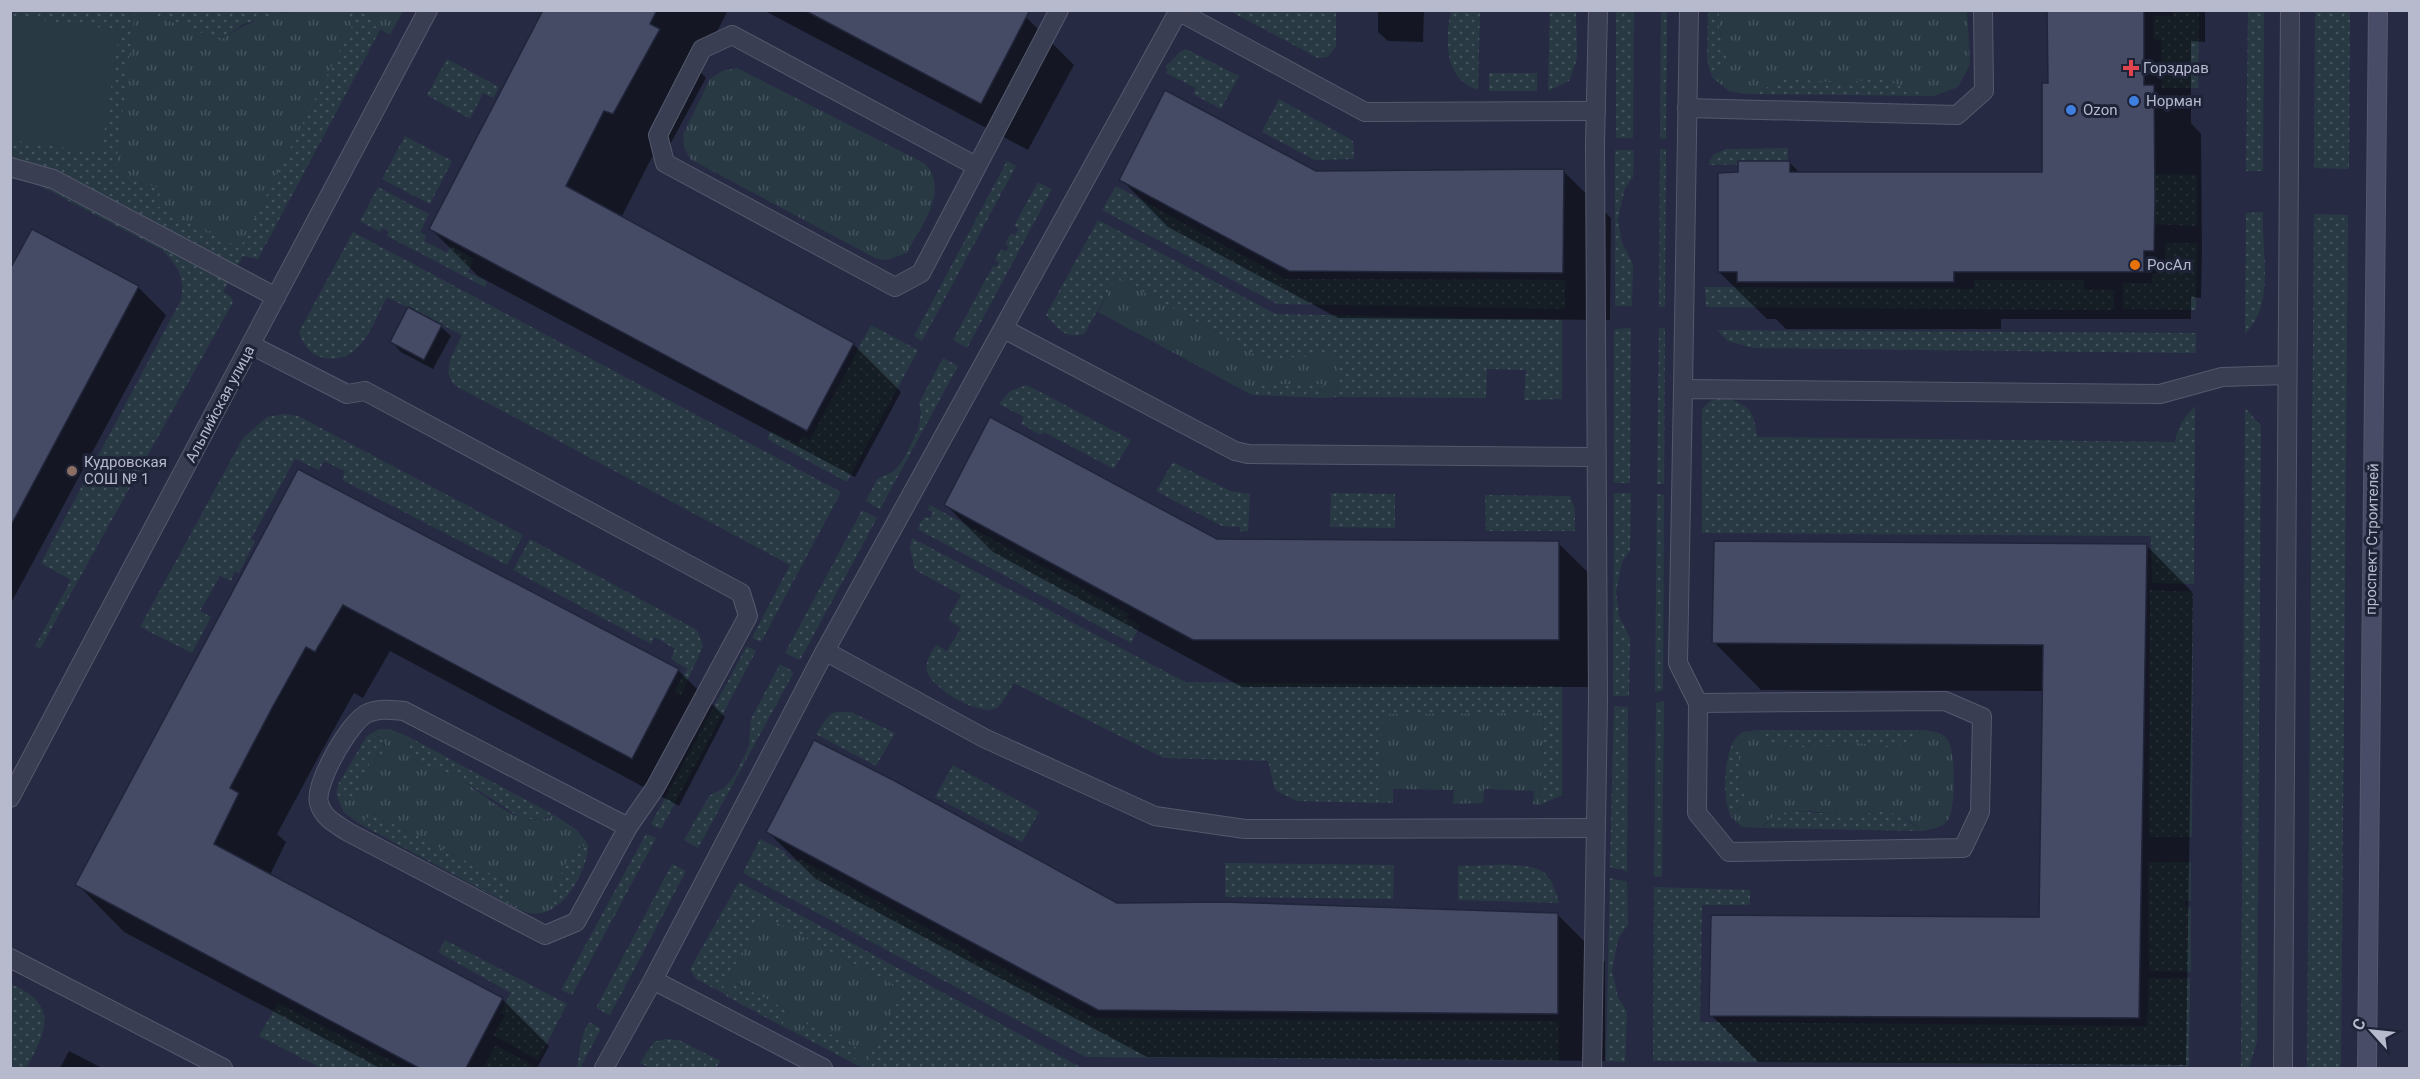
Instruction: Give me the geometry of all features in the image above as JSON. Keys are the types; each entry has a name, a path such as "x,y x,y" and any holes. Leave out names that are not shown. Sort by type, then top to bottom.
{"street":[{"name":"Альпийская улица","path":"10,798 428,10"},
{"path":"976,166 732,35 702,49 658,135 665,163 895,287 921,273 1059,10"},
{"path":"1592,1068 1597,860 1594,828 1598,701 1596,111 1598,10"},
{"path":"1689,10 1678,663 1698,703 1696,813 1730,852 1963,848 1980,812 1982,717 1945,701 1698,703"},
{"path":"1687,108 1957,115 1984,92 1983,10"},
{"path":"2283,1068 2290,10"},
{"name":"проспект Строителей","path":"2367,1068 2378,10"},
{"path":"604,1068 653,980 825,651 1178,11 1365,111 1596,111"},
{"path":"10,167 53,179 276,297"},
{"path":"1004,329 1234,451 1248,454 1596,457"},
{"path":"251,345 347,394 365,391 741,593 748,616 655,788 628,827 576,922 545,935 348,832 326,817 318,802 323,779 350,727 365,713 381,709 404,711 628,827"},
{"path":"1683,389 2160,394 2222,377 2287,375"},
{"path":"825,651 984,738 1155,816 1245,829 1594,828"},
{"path":"10,958 223,1068"},
{"path":"653,980 824,1068"}],"green space":[{"path":"368,10 403,11 390,35 373,25"},
{"path":"11,11 135,11 116,173 162,189 156,205 352,26 345,11 376,11 381,28 258,259 243,256 223,292 231,297 233,302 40,649 35,646 71,580 41,563 181,300 182,292 179,272 162,250 33,182 11,179"},
{"path":"135,11 141,11 221,40 252,22 294,12 345,11 352,26 240,248 155,205 162,189 115,173"},
{"path":"141,11 288,11 243,24 221,40"},
{"path":"1230,11 1336,11 1336,47 1327,57 1318,58"},
{"path":"1451,11 1480,11 1478,90 1459,78 1453,68 1448,46"},
{"path":"1550,11 1576,11 1577,59 1569,81 1548,91"},
{"path":"1616,11 1634,11 1633,138 1616,138"},
{"path":"1661,11 1667,11 1666,139 1660,138"},
{"path":"1708,11 1720,11 1720,33 1726,52 1725,65 1712,77 1707,60"},
{"path":"1720,11 1967,11 1970,64 1958,87 1934,96 1885,80 1869,79 1849,84 1797,79 1783,80 1752,94 1729,91 1712,77 1725,64 1726,58 1720,33"},
{"path":"2174,11 2199,11 2198,88 2162,88 2161,40 2153,39 2154,16 2173,16"},
{"path":"2248,11 2264,11 2263,171 2246,171"},
{"path":"2315,11 2350,11 2349,169 2314,168"},
{"path":"11,16 120,30 101,153 11,140"},
{"path":"1186,49 1239,76 1221,109 1193,94 1196,88 1166,73 1168,69 1165,67"},
{"path":"447,59 499,87 493,98 483,93 470,119 427,95"},
{"path":"737,68 924,163 932,173 935,185 934,196 926,219 907,253 887,260 877,259 690,159 684,147 683,135 710,79 722,71"},
{"path":"1489,73 1537,73 1537,91 1489,91"},
{"path":"1797,79 1849,84 1869,79 1886,80 1934,96 1752,94 1783,80"},
{"path":"1279,99 1353,141 1354,159 1315,160 1262,132"},
{"path":"405,136 452,161 430,204 382,179"},
{"path":"1788,148 1788,164 1708,165 1713,155 1726,149"},
{"path":"1660,149 1666,149 1665,307 1659,307"},
{"path":"1615,150 1634,150 1633,177 1625,188 1618,219 1622,243 1633,264 1632,306 1615,306"},
{"path":"1007,161 1016,166 922,341 914,336"},
{"path":"2154,174 2197,175 2197,226 2153,224"},
{"path":"1038,182 1052,189 967,348 953,340 993,266 997,267 999,262 995,260 1001,249 1006,252 1009,246 1005,244 1011,233 1015,235 1019,229 1014,226"},
{"path":"1116,186 1286,279 1565,280 1565,309 1277,304 1102,210"},
{"path":"378,187 429,214 420,232 426,236 424,241 447,253 451,246 474,259 468,272 487,282 485,287 387,236 389,231 382,228 380,232 360,221"},
{"path":"2263,212 2264,292 2255,321 2245,334 2246,213"},
{"path":"2314,214 2348,215 2341,1068 2307,1068"},
{"path":"1098,220 1276,314 1562,320 1562,399 1524,400 1526,370 1487,369 1486,398 1338,397 1336,356 1263,359 1117,277 1084,334 1067,334 1062,332 1046,315"},
{"path":"353,232 841,492 761,642 752,638 790,565 456,386 451,380 449,367 462,335 387,297 371,330 357,349 337,358 324,358 308,349 299,332"},
{"path":"2165,243 2197,243 2196,310 2123,309 2123,283 2152,283 2152,274 2165,273"},
{"path":"1117,277 1263,359 1336,355 1338,397 1324,398 1322,384 1259,384 1252,395 1098,312"},
{"path":"1974,280 2084,280 2084,289 2114,290 2114,310 1706,307 1705,287 1974,289"},
{"path":"871,325 918,350 847,482 767,439 771,431 798,444 802,436 810,440"},
{"path":"1631,328 1630,483 1614,483 1614,329"},
{"path":"1659,328 1665,328 1664,484 1657,484"},
{"path":"1717,330 2196,333 2196,353 1753,348 1728,341"},
{"path":"943,358 958,366 880,509 866,501 877,479 893,472 904,459 918,430 921,413 919,403"},
{"path":"1259,384 1323,384 1324,398 1252,395"},
{"path":"1027,385 1131,440 1114,469 1044,432 1041,435 1021,424 1024,417 999,404 1010,391"},
{"path":"1724,397 1740,403 1749,410 1757,437 2175,442 2182,422 2195,406 2194,584 2152,583 2151,536 1702,533 1702,409 1710,401"},
{"path":"2245,408 2261,426 2257,1041 2249,1068 2241,1068"},
{"path":"283,414 298,416 523,535 507,565 342,480 345,471 324,461 319,470 295,459 251,539 255,541 239,573 235,571 231,581 220,576 200,611 211,617 192,653 140,627 243,438 267,417"},
{"path":"1173,462 1230,491 1250,494 1248,531 1240,532 1240,527 1222,526 1156,491"},
{"path":"1331,493 1395,494 1395,528 1330,527"},
{"path":"1614,493 1631,493 1630,551 1622,562 1616,592 1619,616 1630,638 1629,696 1613,696"},
{"path":"1657,494 1664,495 1663,690 1655,692"},
{"path":"1485,495 1570,496 1575,510 1575,531 1486,531"},
{"path":"930,505 1129,614 1127,618 1140,625 1131,643 917,529 924,517 930,518 933,512 928,510"},
{"path":"862,510 877,518 800,660 785,653"},
{"path":"912,538 1185,682 1562,686 1562,795 1540,805 1544,713 1383,714 1380,803 1297,801 1275,790 1268,761 1164,758 1014,683 998,707 991,710 970,705 947,693 927,671 930,654 936,645 947,651 961,628 948,619 961,595 915,570 910,548"},
{"path":"530,539 697,630 703,646 681,695 674,692 687,669 671,659 675,649 655,637 651,644 513,570"},
{"path":"2150,590 2193,592 2192,837 2149,837"},
{"path":"747,646 756,651 695,766 690,770 692,771 661,829 651,824"},
{"path":"780,664 794,672 698,848 684,840 709,796 724,788 735,775 749,746 751,719"},
{"path":"1664,701 1662,877 1654,877 1656,703"},
{"path":"1614,706 1628,707 1627,871 1610,867"},
{"path":"836,712 851,712 895,733 876,766 816,734 829,715"},
{"path":"1544,713 1540,805 1533,804 1534,791 1484,789 1483,803 1453,804 1454,790 1393,789 1393,803 1380,803 1383,714"},
{"path":"379,729 389,729 407,736 411,753 417,762 467,783 503,809 529,819 541,820 554,815 577,830 588,844 574,852 569,858 552,892 555,907 538,914 516,908 510,905 509,887 505,881 376,815 366,818 362,825 344,813 336,794 348,801 361,793 363,789 357,786 375,754 381,757 385,744 379,736 367,736"},
{"path":"1759,730 1922,730 1905,743 1893,747 1845,743 1789,747 1776,745 1766,739"},
{"path":"1759,730 1766,739 1789,747 1856,743 1893,747 1905,743 1922,730 1939,733 1947,739 1952,754 1954,792 1951,814 1946,823 1923,831 1906,819 1886,812 1854,815 1791,812 1769,820 1762,828 1742,827 1731,817 1744,802 1745,794 1739,770 1739,750 1734,740 1742,732"},
{"path":"375,735 383,740 385,751 381,757 376,754 358,786 363,789 358,797 344,801 336,794 339,783 367,736"},
{"path":"407,736 554,815 538,820 521,818 469,784 423,766 411,756"},
{"path":"1734,740 1739,750 1739,770 1745,794 1744,802 1731,817 1726,799 1725,778 1728,757"},
{"path":"953,765 1039,812 1022,842 935,797"},
{"path":"1786,811 1857,815 1884,811 1897,814 1923,831 1762,828 1774,816"},
{"path":"376,815 505,881 509,887 510,905 362,825 366,818"},
{"path":"646,834 656,838 572,995 561,990"},
{"path":"760,839 786,852 785,855 797,862 800,859 971,952 969,955 982,962 984,958 1095,1018 1558,1021 1559,1061 1086,1057 743,873"},
{"path":"588,844 586,860 578,879 567,896 555,907 552,892 569,858 574,852"},
{"path":"2148,862 2191,862 2191,901 2185,901 2185,906 2191,907 2191,972 2149,971"},
{"path":"1225,863 1394,865 1393,899 1225,897"},
{"path":"672,864 686,871 610,1015 596,1008"},
{"path":"1513,865 1534,868 1542,871 1548,877 1559,903 1458,900 1458,866"},
{"path":"1610,878 1627,882 1628,924 1618,939 1612,971 1618,997 1627,1012 1625,1062 1606,1061"},
{"path":"739,882 1082,1068 863,1068 904,990 761,915 721,992 696,979 690,969"},
{"path":"1654,887 1750,890 1750,905 1702,905 1700,1022 2147,1026 2149,978 2190,978 2189,1066 1653,1061"},
{"path":"761,915 904,990 863,1068 853,1063 859,1049 807,1022 800,1035 782,1026 789,1011 736,983 728,997 721,992"},
{"path":"445,940 567,1004 538,1060 493,1035 505,1015 500,1013 511,993 438,952"},
{"path":"735,983 789,1011 782,1026 728,997"},
{"path":"11,984 37,1001 44,1020 39,1042 26,1068 11,1068"},
{"path":"278,1003 405,1068 321,1068 259,1036"},
{"path":"589,1022 601,1029 580,1068 577,1068 582,1040"},
{"path":"807,1022 859,1049 853,1063 800,1035"},
{"path":"665,1039 679,1040 720,1061 716,1068 651,1068 640,1063 654,1042"},
{"path":"496,1045 534,1066 532,1068 483,1068"}],"building":[{"path":"543,10 657,10 650,24 660,29 613,114 604,111 566,186 854,343 807,431 429,229"},
{"path":"804,10 1030,10 981,104"},
{"path":"2047,10 2144,10 2144,85 2154,85 2155,201 2154,251 2144,251 2144,272 1954,272 1954,282 1737,282 1737,272 1718,272 1718,173 1738,172 1738,161 1790,161 1790,172 2042,172 2042,83 2048,83"},
{"path":"1165,90 1316,171 1564,169 1563,273 1289,271 1119,180"},
{"path":"32,229 139,286 10,527 10,269"},
{"path":"408,307 442,325 424,360 390,342"},
{"path":"990,417 1217,539 1559,541 1559,640 1193,640 944,505"},
{"path":"298,469 679,669 632,759 343,605 315,652 306,647 272,708 230,788 239,793 214,844 503,998 466,1068 419,1068 75,885"},
{"path":"1714,541 2147,544 2139,1018 1709,1016 1711,915 2039,917 2043,645 1712,643"},
{"path":"814,740 895,781 1117,903 1224,902 1558,913 1558,1014 1098,1010 766,832"}],"place":[{"name":"Горздрав","path":"2131,68"},
{"name":"Норман","path":"2134,101"},
{"name":"Ozon","path":"2071,110"},
{"name":"РосАл","path":"2135,265"},
{"name":"Кудровская СОШ № 1","path":"72,471"}]}
